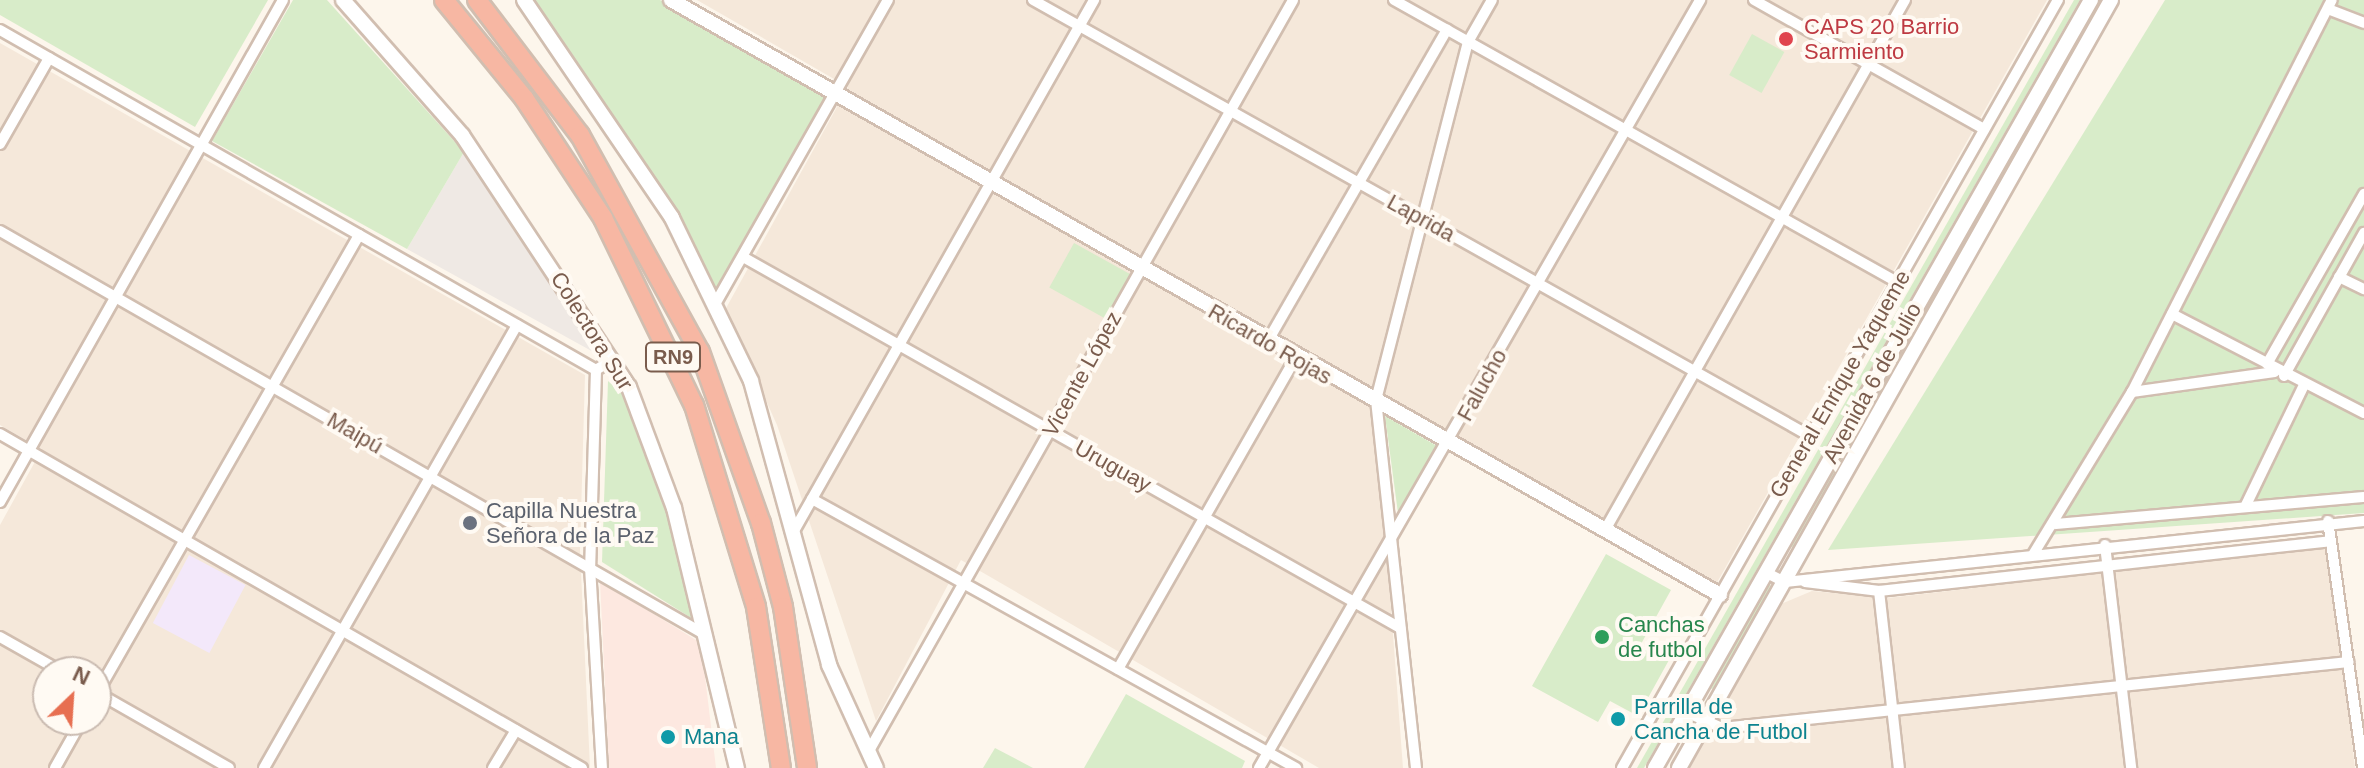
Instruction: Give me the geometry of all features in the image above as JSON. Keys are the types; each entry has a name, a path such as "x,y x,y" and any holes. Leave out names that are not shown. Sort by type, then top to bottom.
{"highway":[{"name":"RN9","path":"444,0 524,98 588,195 682,376 756,607 781,768"},
{"name":"RN9","path":"477,0 625,206 705,364 748,476 783,607 807,768"}],"street":[{"path":"0,502 283,0"},
{"name":"Colectora Sur","path":"343,0 462,135 613,359 662,472 709,637 737,768"},
{"path":"524,0 672,218 762,408 829,665 870,749 876,768"},
{"name":"Ricardo Rojas","path":"671,0 1719,596"},
{"path":"714,306 830,92 888,0"},
{"name":"Laprida","path":"1033,0 1810,436"},
{"path":"795,529 1094,0"},
{"name":"Vicente López","path":"870,749 1293,0"},
{"path":"1394,0 1897,282"},
{"path":"1416,768 1377,402 1468,42 1492,0"},
{"name":"Falucho","path":"1259,768 1392,534 1449,443 1700,0"},
{"path":"1754,0 1984,129"},
{"path":"1605,530 1905,0"},
{"name":"General Enrique Yaqueme","path":"1622,768 2058,0"},
{"name":"Avenida 6 de Julio","path":"1655,768 2091,0"},
{"name":"Avenida 6 de Julio","path":"1679,768 1793,581 2111,0"},
{"path":"2055,524 2132,392 2330,5 2364,23"},
{"path":"0,30 596,370"},
{"path":"1269,339 1447,30"},
{"path":"0,144 49,58"},
{"path":"2275,371 2364,194"},
{"name":"Maipú","path":"0,231 709,637"},
{"path":"2132,392 2275,371 2339,277 2364,233"},
{"path":"112,667 359,235"},
{"name":"Uruguay","path":"743,257 1400,628"},
{"name":"Ricardo Rojas","path":"1141,269 1296,357"},
{"path":"2339,277 2364,289"},
{"path":"2172,314 2275,371 2364,413"},
{"path":"264,768 517,325"},
{"path":"1118,669 1296,357"},
{"path":"596,370 613,359"},
{"path":"596,370 590,567 602,768"},
{"path":"2246,505 2304,385"},
{"path":"0,434 582,768"},
{"name":"Ricardo Rojas","path":"1449,443 1719,596"},
{"path":"2034,553 2043,531 2055,524 2364,497"},
{"path":"812,499 1296,768"},
{"path":"1793,581 2328,521 2364,521"},
{"path":"2328,521 2363,768"},
{"path":"1765,572 1834,591 1879,591 2330,541"},
{"path":"2105,545 2131,768"},
{"path":"1879,591 1899,768"},
{"path":"0,637 34,656"},
{"path":"1686,712 1704,723 1722,728 1892,713 2349,662"},
{"path":"112,702 229,768"},
{"path":"493,768 516,730"},
{"path":"55,768 73,736"}],"shaded area":[{"path":"697,0 2047,0 1715,586 1375,394 1403,768 1319,768 961,560 876,721 777,425 725,310 848,87"},
{"path":"0,43 585,375 580,550 590,768 0,768 0,525 42,449 0,425"},
{"path":"464,152 597,354 407,249"},
{"path":"2323,547 2331,560 2355,768 1685,768 1781,604 1812,591 1888,598"},
{"path":"189,555 246,585 209,653 153,623"},
{"path":"600,581 701,643 716,768 609,768"}],"green space":[{"path":"0,0 268,0 195,127 0,15"},
{"path":"293,0 327,0 464,152 407,249 212,141"},
{"path":"524,0 660,0 833,97 714,306 672,218"},
{"path":"2074,0 2080,0 1644,768 1637,768"},
{"path":"2098,0 2105,0 1792,548 1791,544"},
{"path":"2165,0 2364,0 2364,513 1828,550"},
{"path":"1752,34 1784,52 1762,93 1729,75"},
{"path":"1074,243 1131,275 1106,319 1049,288"},
{"path":"608,381 622,394 666,507 696,621 602,562"},
{"path":"1385,416 1437,446 1398,513"},
{"path":"1606,554 1671,590 1641,644 1669,660 1638,716 1610,701 1598,722 1532,686"},
{"path":"1771,585 1716,688 1711,689 1767,586"},
{"path":"1126,694 1245,761 1242,768 1084,768"},
{"path":"995,748 1033,768 983,768"}],"place":[{"name":"CAPS 20 Barrio Sarmiento","path":"1786,39"},
{"name":"Capilla Nuestra Señora de la Paz","path":"470,523"},
{"name":"Canchas de futbol","path":"1602,637"},
{"name":"Parrilla de Cancha de Futbol","path":"1618,719"},
{"name":"Mana","path":"668,737"}]}
